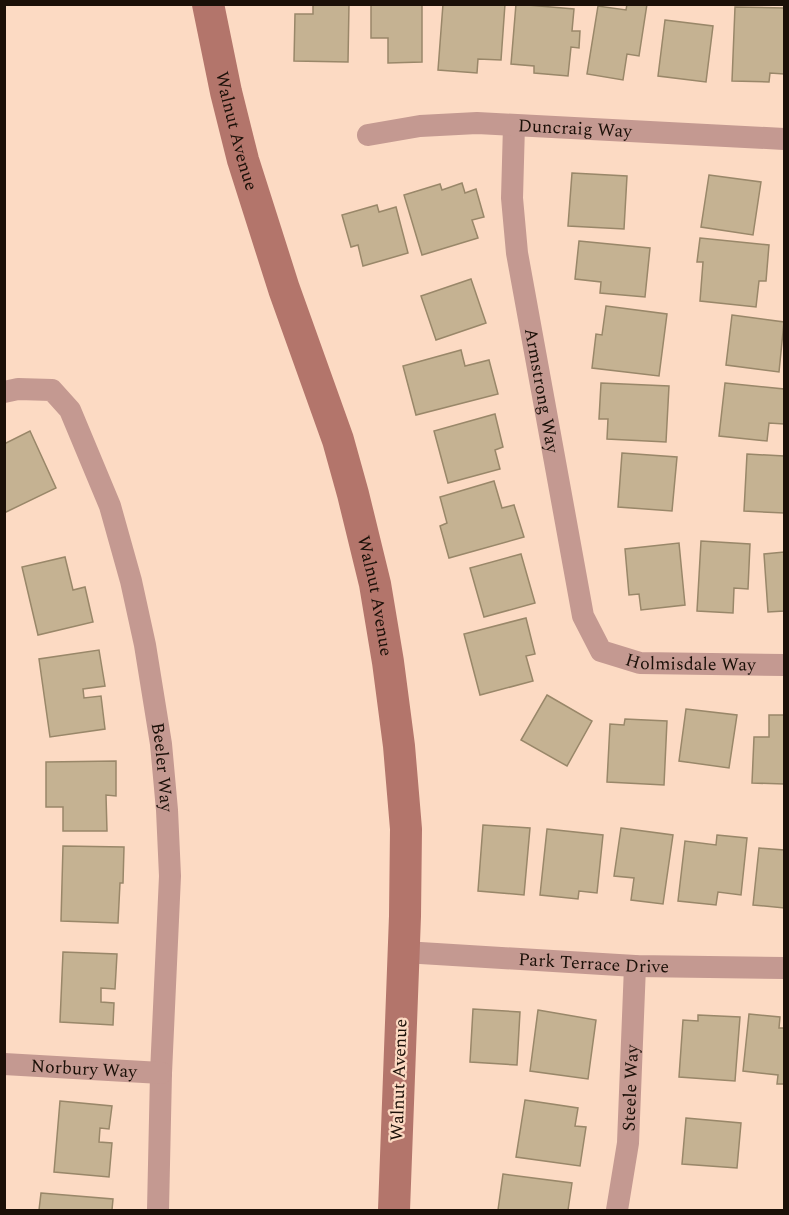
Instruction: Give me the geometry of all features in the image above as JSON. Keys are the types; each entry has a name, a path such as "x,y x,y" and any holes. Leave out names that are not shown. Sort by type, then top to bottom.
{"street":[{"name":"Walnut Avenue","path":"208,4 243,160 284,289 338,440 375,584 390,672 405,817 405,916 394,1210"},
{"name":"Duncraig Way","path":"368,135 420,126 477,123 784,139"},
{"name":"Armstrong Way","path":"514,125 512,198 517,252 583,616 601,651"},
{"name":"Beeler Way","path":"4,392 18,389 52,390 70,410 110,507 131,581 145,645 160,744 167,810 170,876 161,1073 158,1210"},
{"name":"Holmisdale Way","path":"601,651 640,663 784,665"},
{"name":"Park Terrace Drive","path":"404,951 635,966 784,968"},
{"name":"Steele Way","path":"617,1210 628,1143 635,966"},
{"name":"Norbury Way","path":"4,1064 161,1073"}],"building":[{"path":"313,4 349,4 348,62 294,61 295,14 313,14"},
{"path":"371,4 422,4 422,62 388,63 388,38 371,38"},
{"path":"443,4 505,4 501,60 478,59 477,73 438,70"},
{"path":"516,4 574,9 572,31 580,31 579,48 571,47 568,76 534,73 534,66 511,64"},
{"path":"627,4 647,4 639,56 627,54 623,80 587,74 598,6 626,10"},
{"path":"735,7 784,8 784,74 770,73 769,82 732,81"},
{"path":"665,20 713,26 706,82 658,76"},
{"path":"572,173 627,176 624,229 568,226"},
{"path":"709,175 761,182 753,235 701,227"},
{"path":"462,183 465,193 476,189 484,217 472,220 478,238 422,255 404,195 440,184 442,190"},
{"path":"377,205 379,212 396,207 408,253 363,266 358,245 351,247 342,215"},
{"path":"700,238 769,245 766,281 759,281 756,307 700,301 703,262 697,262"},
{"path":"579,241 650,248 645,297 600,293 601,282 575,279"},
{"path":"471,279 486,323 436,340 421,296"},
{"path":"606,306 667,314 659,376 592,368 596,334 602,335"},
{"path":"732,315 784,322 779,372 726,365"},
{"path":"461,350 465,366 489,360 498,394 416,415 403,366"},
{"path":"601,383 669,386 666,442 607,439 608,419 599,419"},
{"path":"725,383 784,389 784,424 769,423 767,441 719,436"},
{"path":"495,414 503,447 495,450 500,469 448,483 434,431"},
{"path":"30,431 56,488 4,513 4,444"},
{"path":"622,453 677,457 672,511 618,507"},
{"path":"747,454 784,456 784,513 744,511"},
{"path":"494,481 502,508 514,505 524,537 449,558 440,526 447,523 440,497"},
{"path":"701,541 750,544 748,589 734,588 733,613 697,611"},
{"path":"679,543 685,605 641,610 639,594 629,595 625,549"},
{"path":"784,552 784,611 768,612 764,554"},
{"path":"521,554 535,603 484,617 470,568"},
{"path":"65,557 73,590 85,587 93,622 38,635 22,567"},
{"path":"526,618 535,654 526,656 533,681 480,695 464,634"},
{"path":"99,650 105,686 83,689 84,698 101,696 105,729 50,737 39,659"},
{"path":"547,695 592,721 567,766 521,740"},
{"path":"686,709 737,715 729,768 679,761"},
{"path":"769,715 784,715 784,784 752,783 754,737 769,737"},
{"path":"625,719 667,721 664,785 607,782 610,724 624,725"},
{"path":"116,761 116,796 106,795 107,831 63,831 63,807 46,807 46,762"},
{"path":"483,825 530,828 524,895 478,891"},
{"path":"621,828 673,835 663,904 631,900 634,878 614,876"},
{"path":"547,829 603,835 597,893 579,891 578,899 540,895"},
{"path":"717,835 747,838 741,895 718,892 716,905 678,901 685,841 716,845"},
{"path":"63,846 124,847 123,883 120,883 118,923 61,921"},
{"path":"759,848 784,850 784,908 753,905"},
{"path":"63,952 117,954 115,989 101,988 101,1002 114,1003 113,1025 60,1022"},
{"path":"473,1009 520,1012 517,1065 470,1062"},
{"path":"538,1010 596,1020 588,1079 530,1071"},
{"path":"749,1014 780,1017 779,1028 784,1028 784,1084 777,1084 778,1075 743,1071"},
{"path":"698,1015 740,1017 735,1081 679,1077 683,1020 698,1021"},
{"path":"525,1100 578,1108 575,1126 586,1127 580,1166 516,1157"},
{"path":"60,1101 112,1106 109,1129 100,1128 99,1142 112,1143 109,1177 54,1172"},
{"path":"686,1118 741,1123 737,1168 682,1164"},
{"path":"503,1174 572,1183 568,1210 498,1210"},
{"path":"41,1193 113,1199 112,1210 39,1210"}]}
